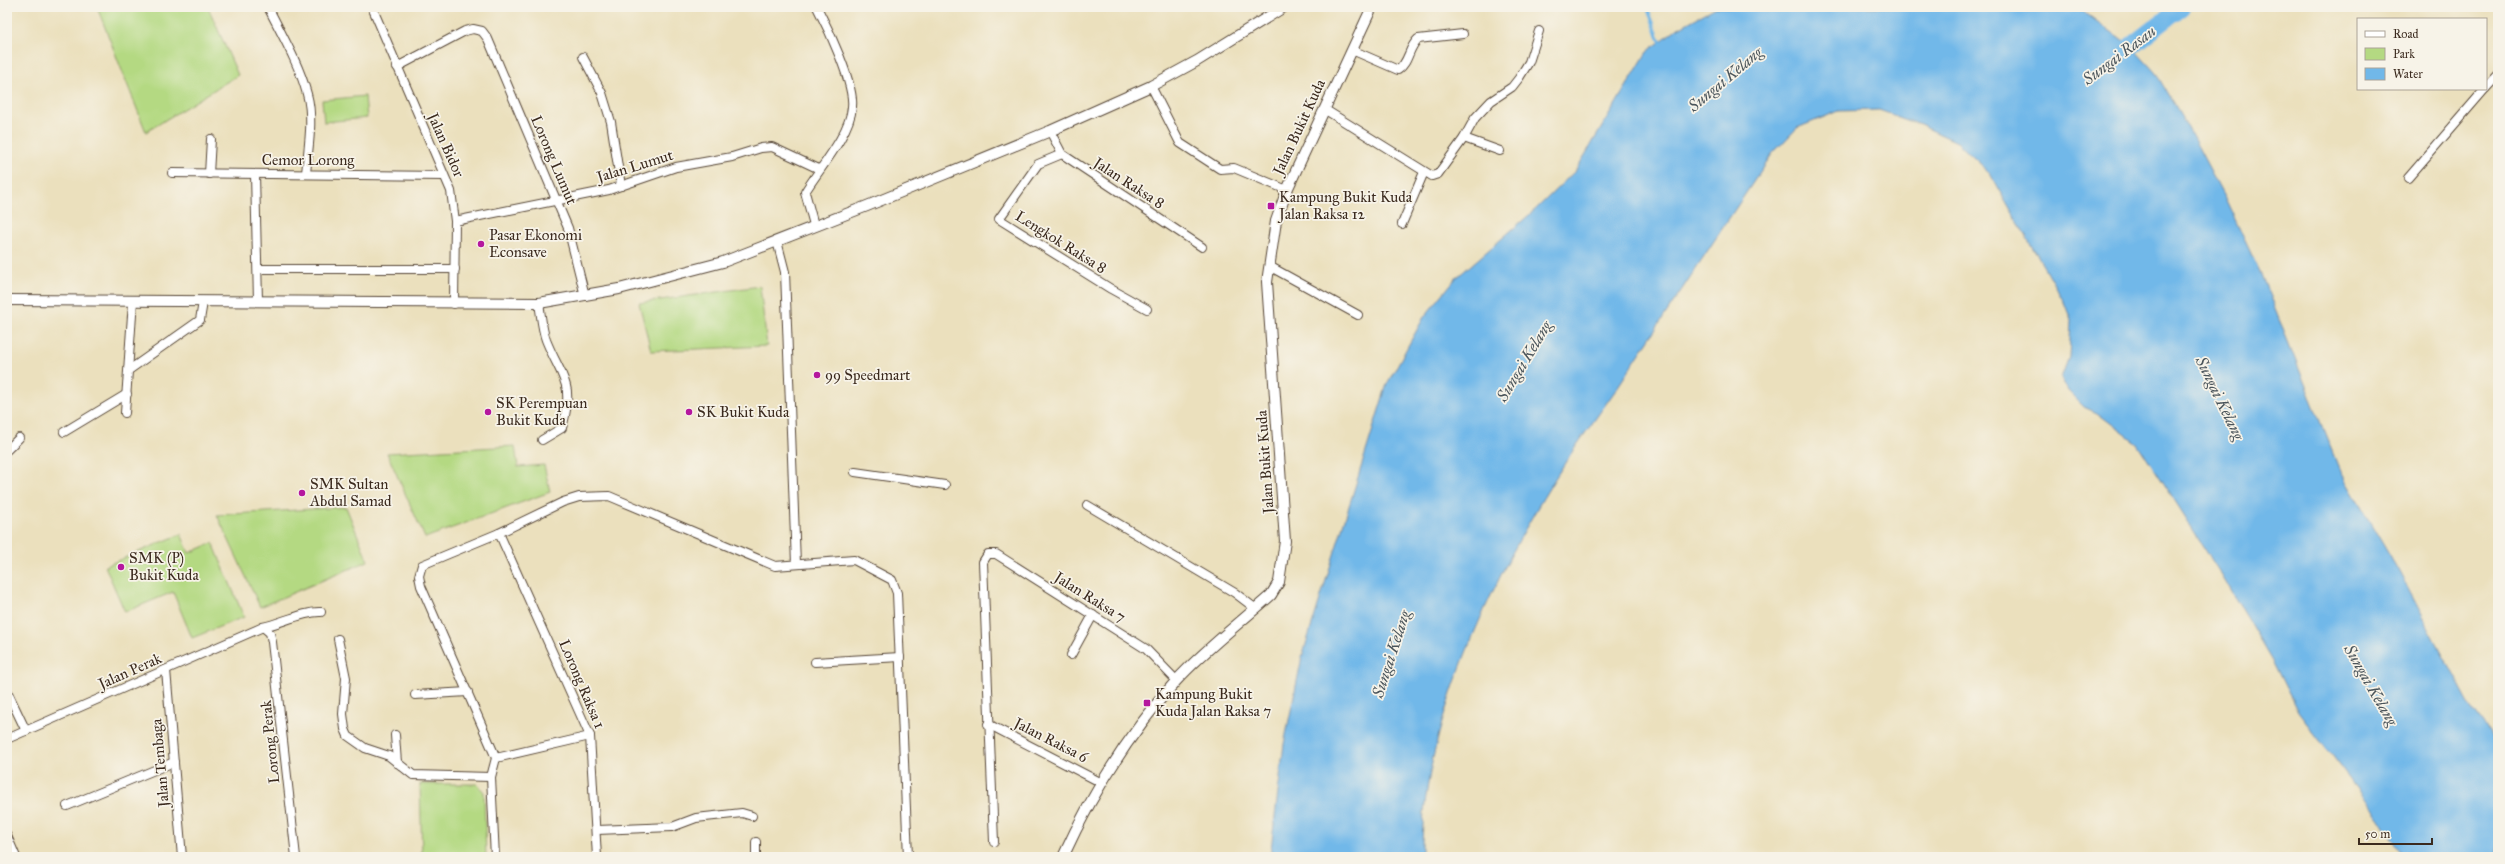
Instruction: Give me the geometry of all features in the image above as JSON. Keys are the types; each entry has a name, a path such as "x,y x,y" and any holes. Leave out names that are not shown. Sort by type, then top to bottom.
{"street":[{"path":"268,7 293,58 308,94 310,116 306,174"},
{"name":"Jalan Bidor","path":"372,7 451,191 455,221 454,304"},
{"path":"814,225 805,192 839,140 852,107 852,96 842,66 817,7"},
{"path":"7,300 539,304 585,296 723,262 1050,131 1150,86 1197,61 1284,7"},
{"name":"Jalan Bukit Kuda","path":"1063,857 1100,782 1128,741 1177,681 1271,595 1279,582 1285,541 1267,282 1276,221 1287,190 1372,7"},
{"name":"Lorong Lumut","path":"397,67 465,31 473,29 482,31 488,39 568,228 585,296"},
{"path":"1324,109 1378,141 1424,172 1432,176 1438,174 1464,138 1475,118 1491,101 1512,87 1520,78 1529,62 1539,31"},
{"path":"1352,50 1391,69 1398,70 1404,67 1413,43 1418,39 1463,34"},
{"path":"583,57 602,93 611,122 621,186"},
{"path":"2487,88 2498,75"},
{"path":"1150,86 1180,144 1220,170 1234,168 1287,190"},
{"path":"2408,178 2485,90"},
{"name":"Jalan Raksa 8","path":"1050,131 1062,154 1202,247"},
{"path":"1464,138 1500,151"},
{"path":"209,174 211,139"},
{"name":"Jalan Lumut","path":"455,221 621,186 676,167 772,147 819,169"},
{"name":"Lengkok Raksa 8","path":"1062,154 1038,164 999,220 1105,286 1147,309"},
{"name":"Cemor Lorong","path":"172,172 209,174 444,176"},
{"path":"1402,224 1424,172"},
{"path":"255,174 258,301"},
{"path":"777,241 786,272 796,564"},
{"path":"1269,266 1358,315"},
{"path":"258,269 455,269"},
{"path":"125,413 133,301"},
{"path":"129,370 200,320 203,302"},
{"path":"539,304 545,339 568,387 567,410 562,428 542,440"},
{"path":"64,432 127,394"},
{"path":"7,450 19,438"},
{"path":"855,472 945,485"},
{"path":"495,857 491,777 496,758 421,586 420,569 426,562 499,533 563,502 579,497 609,496 775,566 854,560 892,580 897,593 908,857"},
{"path":"1087,505 1235,593 1256,609"},
{"name":"Lorong Raksa 1","path":"499,533 590,736 597,830 597,857"},
{"name":"Jalan Raksa 7","path":"988,724 988,665 983,562 988,554 996,554 1146,649 1177,681"},
{"name":"Jalan Perak","path":"7,739 263,627 291,620 307,613 321,612"},
{"path":"1071,655 1093,615"},
{"name":"Lorong Perak","path":"263,627 270,633 272,642 296,857"},
{"path":"338,639 346,678 343,714 344,729 348,736 365,748 385,754 413,775 491,777"},
{"path":"815,662 900,656"},
{"name":"Jalan Tembaga","path":"166,670 174,762 179,856"},
{"path":"7,691 26,731"},
{"path":"415,694 468,692"},
{"path":"988,724 994,842"},
{"name":"Jalan Raksa 6","path":"988,724 1100,782"},
{"path":"395,736 397,763"},
{"path":"496,758 590,736"},
{"path":"66,806 174,762"},
{"path":"597,830 672,827 696,818 742,813 752,816"},
{"path":"7,836 16,857"},
{"path":"756,842 756,857"}],"green space":[{"path":"97,7 208,7 238,75 146,132"},
{"path":"365,96 367,118 324,122 322,100"},
{"path":"760,286 767,346 651,351 639,303"},
{"path":"515,446 518,467 544,465 550,492 425,538 387,453"},
{"path":"346,507 368,561 260,607 217,515"},
{"path":"181,534 189,553 213,543 244,617 192,638 173,592 125,612 105,566"},
{"path":"420,784 477,784 484,792 486,857 422,857"}],"water":[{"name":"Sungai Kelang","path":"1716,7 2077,7 2131,46 2155,72 2182,117 2225,198 2262,277 2340,471 2398,570 2470,705 2498,745 2498,857 2403,857 2380,819 2298,712 2273,662 2222,576 2137,443 2097,413 2084,407 2068,391 2061,378 2069,357 2071,320 2064,302 1989,172 1957,142 1918,124 1879,110 1839,111 1797,128 1772,154 1615,391 1577,444 1556,477 1507,563 1484,610 1446,709 1433,759 1424,809 1422,857 1270,857 1284,744 1302,657 1387,384 1424,317 1456,278 1536,209 1576,170 1647,52 1675,30"}],"waterway":[{"path":"1647,7 1661,43"},
{"name":"Sungai Rasau","path":"2113,60 2182,7"}],"place":[{"name":"Kampung Bukit Kuda Jalan Raksa 12","path":"1271,206"},
{"name":"Pasar Ekonomi Econsave","path":"481,244"},
{"name":"99 Speedmart","path":"817,375"},
{"name":"SK Perempuan Bukit Kuda","path":"488,412"},
{"name":"SK Bukit Kuda","path":"689,412"},
{"name":"SMK Sultan Abdul Samad","path":"302,493"},
{"name":"SMK (P) Bukit Kuda","path":"121,567"},
{"name":"Kampung Bukit Kuda Jalan Raksa 7","path":"1147,703"}]}
